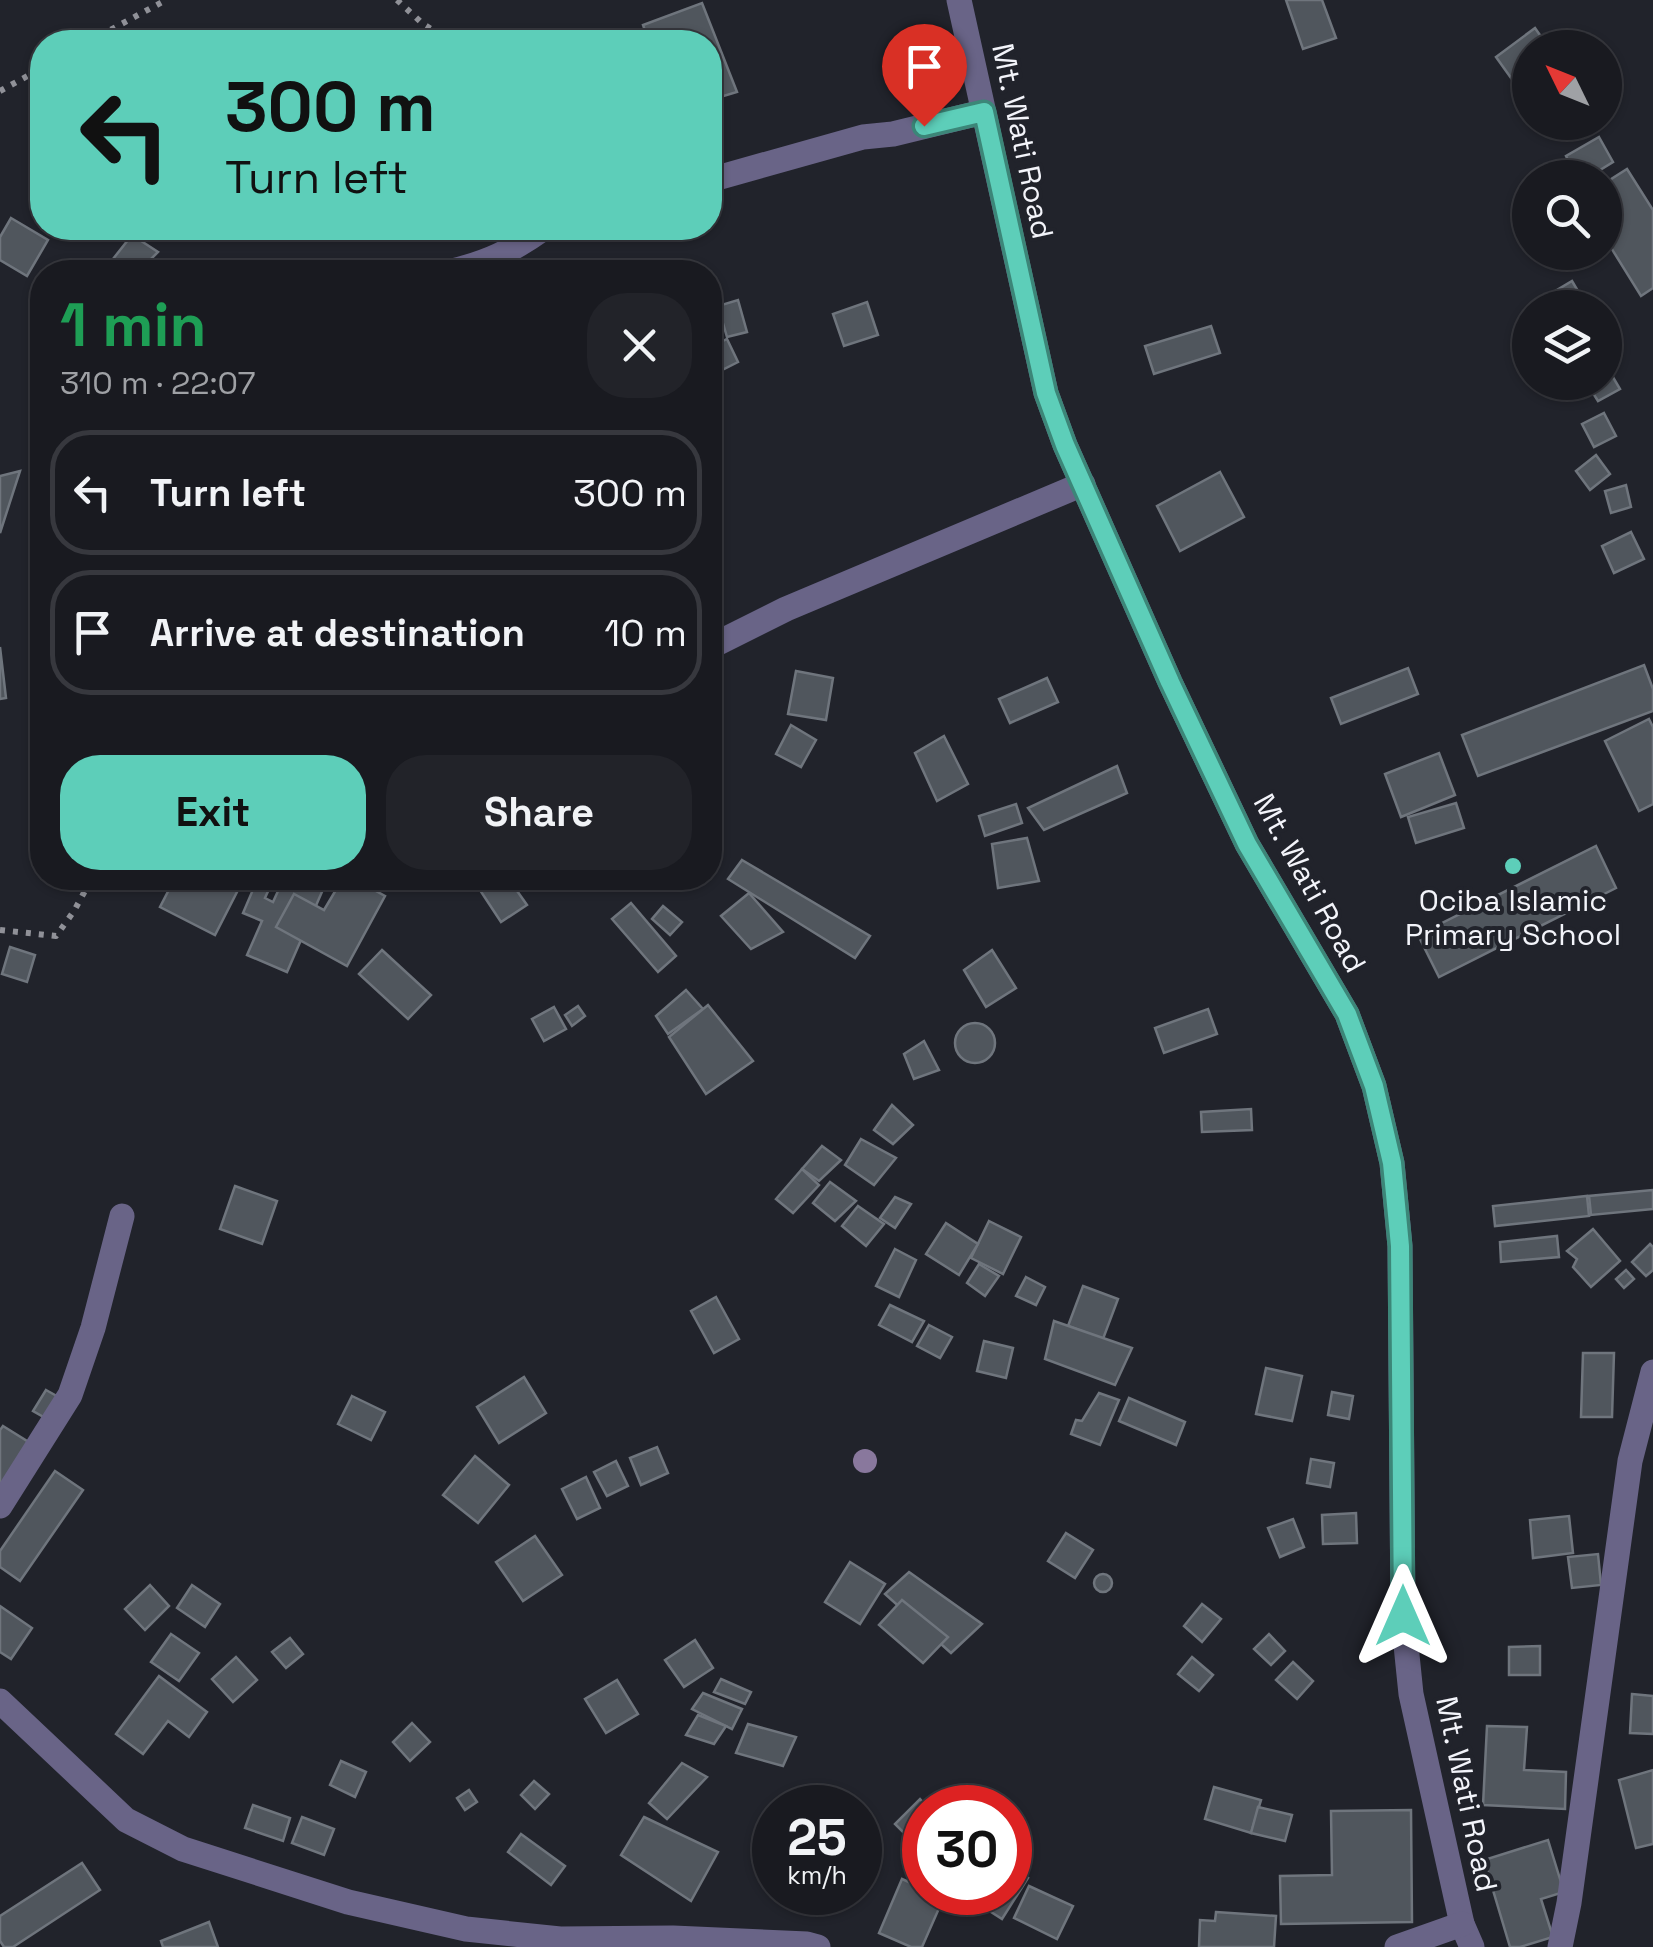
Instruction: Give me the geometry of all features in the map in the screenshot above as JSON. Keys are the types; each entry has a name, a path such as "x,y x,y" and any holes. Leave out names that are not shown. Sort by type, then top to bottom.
{"street":[{"name":"Mt. Wati Road","path":"960,0 1046,393 1170,682 1247,844 1347,1014 1374,1086 1392,1163 1400,1246 1403,1616 1407,1655 1412,1694 1467,1935"},
{"path":"722,176 832,144 984,112"},
{"path":"490,260 526,240"},
{"path":"722,641 786,608 1082,484"},
{"path":"0,1506 70,1395 93,1328 122,1216"},
{"path":"1560,1947 1630,1461 1653,1372"},
{"path":"0,1700 126,1820 184,1850 348,1902 466,1929 560,1939 673,1938 818,1947"},
{"path":"1398,1947 1467,1935"}],"path":[{"path":"110,30 166,0"},
{"path":"397,0 433,30"},
{"path":"0,91 30,75"},
{"path":"0,930 56,936 85,890"}],"building":[{"path":"1286,0 1322,0 1336,38 1303,49"},
{"path":"702,3 713,30 645,30 643,25"},
{"path":"1512,45 1512,79 1496,57"},
{"path":"722,54 737,92 722,96"},
{"path":"1601,140 1612,160 1568,160 1566,156"},
{"path":"1627,169 1653,210 1653,288 1641,296 1622,265 1622,172"},
{"path":"11,218 30,229 30,240 48,240 36,260 30,260 27,276 0,260 0,237"},
{"path":"128,240 140,240 158,252 150,260 112,260"},
{"path":"1572,281 1577,290 1557,290"},
{"path":"738,300 747,332 727,337 722,305"},
{"path":"867,302 878,335 844,346 833,314"},
{"path":"1211,326 1220,353 1154,374 1145,346"},
{"path":"727,339 738,362 722,370 722,342"},
{"path":"1604,413 1616,436 1594,447 1582,424"},
{"path":"1596,455 1610,474 1590,490 1576,471"},
{"path":"20,471 0,533 0,476"},
{"path":"1220,472 1244,517 1180,551 1157,506"},
{"path":"1626,485 1631,507 1611,513 1605,491"},
{"path":"1631,532 1644,559 1614,573 1602,546"},
{"path":"0,647 6,698 0,699"},
{"path":"1644,665 1653,689 1653,711 1478,776 1462,735"},
{"path":"1408,668 1418,694 1341,724 1331,698"},
{"path":"796,671 833,678 826,720 788,714"},
{"path":"1047,678 1058,702 1010,723 999,699"},
{"path":"1649,719 1653,727 1653,804 1639,811 1605,741"},
{"path":"791,725 816,740 801,767 776,754"},
{"path":"944,736 968,784 937,801 915,753"},
{"path":"1439,753 1455,795 1401,817 1385,774"},
{"path":"1117,766 1127,793 1044,830 1028,808"},
{"path":"1456,803 1464,828 1416,843 1408,817"},
{"path":"1016,804 1022,823 985,836 979,816"},
{"path":"1027,838 1039,881 998,888 992,844"},
{"path":"1596,846 1616,888 1439,977 1418,935"},
{"path":"742,860 870,936 855,958 728,879"},
{"path":"169,890 238,890 215,935 160,907"},
{"path":"253,890 269,890 265,898 273,902 278,890 323,890 287,972 247,955 262,921 243,913"},
{"path":"336,890 374,890 385,896 347,966 276,927 294,894 324,910"},
{"path":"480,890 516,890 527,905 501,922"},
{"path":"749,893 783,932 751,949 721,916"},
{"path":"631,903 676,956 658,972 612,919"},
{"path":"663,906 682,922 670,935 652,919"},
{"path":"10,947 35,955 27,982 2,974"},
{"path":"382,950 431,995 408,1019 359,974"},
{"path":"992,950 1016,988 986,1007 964,970"},
{"path":"686,990 703,1009 668,1034 656,1016"},
{"path":"708,1005 753,1061 706,1094 669,1037"},
{"path":"578,1006 585,1016 572,1026 565,1015"},
{"path":"554,1007 566,1029 544,1041 532,1019"},
{"path":"1208,1009 1217,1034 1164,1053 1155,1028"},
{"path":"975,1023 989,1029 995,1043 989,1057 975,1063 961,1057 955,1043 961,1029"},
{"path":"924,1041 939,1070 914,1079 904,1054"},
{"path":"892,1105 913,1125 893,1144 874,1130"},
{"path":"1251,1109 1252,1130 1202,1132 1201,1112"},
{"path":"861,1139 896,1158 874,1185 845,1165"},
{"path":"822,1146 841,1160 819,1181 802,1169"},
{"path":"802,1169 819,1185 793,1213 776,1199"},
{"path":"830,1182 856,1201 835,1221 813,1203"},
{"path":"235,1186 277,1201 262,1244 220,1229"},
{"path":"1653,1190 1653,1209 1591,1215 1589,1196"},
{"path":"1587,1196 1589,1216 1495,1226 1493,1206"},
{"path":"895,1197 911,1204 895,1228 880,1218"},
{"path":"858,1206 884,1224 866,1246 842,1226"},
{"path":"989,1221 1021,1237 1003,1274 971,1258"},
{"path":"946,1223 978,1244 959,1275 926,1254"},
{"path":"1593,1229 1620,1261 1591,1287 1573,1267 1577,1259 1567,1251"},
{"path":"1557,1236 1559,1257 1501,1262 1500,1242"},
{"path":"1650,1244 1653,1270 1646,1276 1632,1262"},
{"path":"895,1249 916,1260 899,1297 876,1286"},
{"path":"979,1264 999,1276 985,1296 967,1283"},
{"path":"1626,1270 1634,1279 1624,1288 1616,1279"},
{"path":"1026,1277 1045,1287 1036,1305 1016,1296"},
{"path":"1083,1286 1118,1299 1103,1339 1068,1326"},
{"path":"716,1297 739,1339 714,1353 691,1311"},
{"path":"890,1305 924,1321 912,1342 879,1325"},
{"path":"1054,1321 1132,1348 1115,1385 1045,1359"},
{"path":"929,1325 952,1337 940,1358 917,1346"},
{"path":"984,1341 1013,1348 1006,1378 977,1371"},
{"path":"1583,1353 1614,1353 1612,1417 1581,1417"},
{"path":"1266,1368 1302,1376 1292,1421 1256,1414"},
{"path":"524,1377 546,1413 499,1443 477,1407"},
{"path":"46,1390 62,1399 49,1420 33,1411"},
{"path":"1332,1392 1353,1396 1349,1419 1328,1415"},
{"path":"1099,1393 1119,1400 1100,1445 1071,1434 1076,1420 1082,1421"},
{"path":"352,1396 385,1412 371,1440 338,1424"},
{"path":"1129,1398 1185,1422 1176,1445 1119,1421"},
{"path":"3,1426 35,1446 0,1501 0,1430"},
{"path":"657,1447 668,1473 641,1485 630,1458"},
{"path":"475,1456 509,1485 478,1523 443,1495"},
{"path":"1311,1459 1334,1463 1330,1487 1307,1483"},
{"path":"616,1461 628,1486 607,1496 594,1472"},
{"path":"55,1471 83,1490 20,1581 0,1567 0,1551"},
{"path":"586,1477 600,1508 577,1519 562,1489"},
{"path":"1356,1513 1357,1543 1323,1544 1322,1515"},
{"path":"1569,1516 1573,1553 1533,1558 1530,1520"},
{"path":"1293,1519 1304,1547 1280,1557 1268,1528"},
{"path":"1066,1533 1093,1550 1075,1578 1048,1561"},
{"path":"535,1536 562,1575 523,1601 496,1562"},
{"path":"1598,1554 1601,1585 1572,1588 1568,1557"},
{"path":"850,1562 885,1584 860,1624 825,1602"},
{"path":"909,1572 982,1624 951,1653 885,1594"},
{"path":"1103,1574 1112,1583 1103,1592 1094,1583"},
{"path":"150,1585 169,1606 145,1630 125,1609"},
{"path":"192,1585 220,1604 205,1627 177,1608"},
{"path":"902,1600 948,1637 923,1663 879,1625"},
{"path":"1202,1604 1221,1619 1202,1642 1184,1626"},
{"path":"0,1606 32,1628 11,1659 0,1652"},
{"path":"171,1634 199,1653 179,1681 151,1662"},
{"path":"1269,1634 1285,1651 1271,1665 1254,1649"},
{"path":"290,1638 303,1654 286,1668 272,1652"},
{"path":"695,1640 713,1668 684,1687 665,1660"},
{"path":"1540,1646 1540,1675 1509,1675 1509,1647"},
{"path":"236,1657 257,1680 233,1702 212,1679"},
{"path":"1192,1657 1213,1675 1199,1691 1178,1674"},
{"path":"1293,1662 1313,1681 1297,1699 1276,1680"},
{"path":"159,1676 207,1712 189,1737 168,1721 143,1754 116,1734"},
{"path":"721,1679 751,1692 745,1704 714,1692"},
{"path":"617,1680 638,1714 606,1733 585,1699"},
{"path":"703,1693 742,1709 732,1729 692,1709"},
{"path":"1632,1694 1653,1696 1653,1734 1630,1733"},
{"path":"698,1715 726,1726 714,1744 686,1735"},
{"path":"412,1723 430,1742 410,1761 393,1742"},
{"path":"748,1724 796,1737 783,1766 736,1753"},
{"path":"1487,1726 1527,1727 1524,1770 1566,1772 1565,1809 1483,1805"},
{"path":"341,1761 366,1772 355,1797 330,1785"},
{"path":"682,1763 707,1777 667,1819 649,1803"},
{"path":"1653,1770 1653,1844 1636,1848 1619,1780"},
{"path":"534,1781 549,1794 535,1809 521,1795"},
{"path":"1214,1787 1261,1800 1251,1833 1205,1819"},
{"path":"469,1790 477,1802 465,1810 457,1798"},
{"path":"253,1805 290,1818 283,1841 245,1828"},
{"path":"1258,1807 1292,1815 1285,1841 1251,1833"},
{"path":"1411,1810 1412,1922 1281,1924 1280,1876 1332,1875 1331,1811"},
{"path":"302,1817 334,1829 324,1855 292,1843"},
{"path":"644,1817 718,1852 691,1901 621,1855"},
{"path":"521,1834 565,1866 551,1885 508,1852"},
{"path":"1548,1840 1564,1892 1541,1899 1553,1937 1510,1947 1484,1860"},
{"path":"82,1863 100,1890 13,1947 4,1947 0,1941 0,1916"},
{"path":"902,1879 902,1915 936,1915 922,1947 911,1947 879,1933"},
{"path":"1032,1887 1073,1906 1057,1939 1014,1918 1032,1915"},
{"path":"1216,1912 1276,1916 1274,1947 1199,1947 1200,1920 1215,1921"},
{"path":"209,1922 218,1947 163,1947 161,1941"}],"place":[{"name":"Ociba Islamic Primary School","path":"1513,866"}],"route":[{"path":"924,126 984,112 1046,393 1065,445 1247,844 1347,1014 1374,1086 1392,1163 1400,1246 1403,1616"}]}
